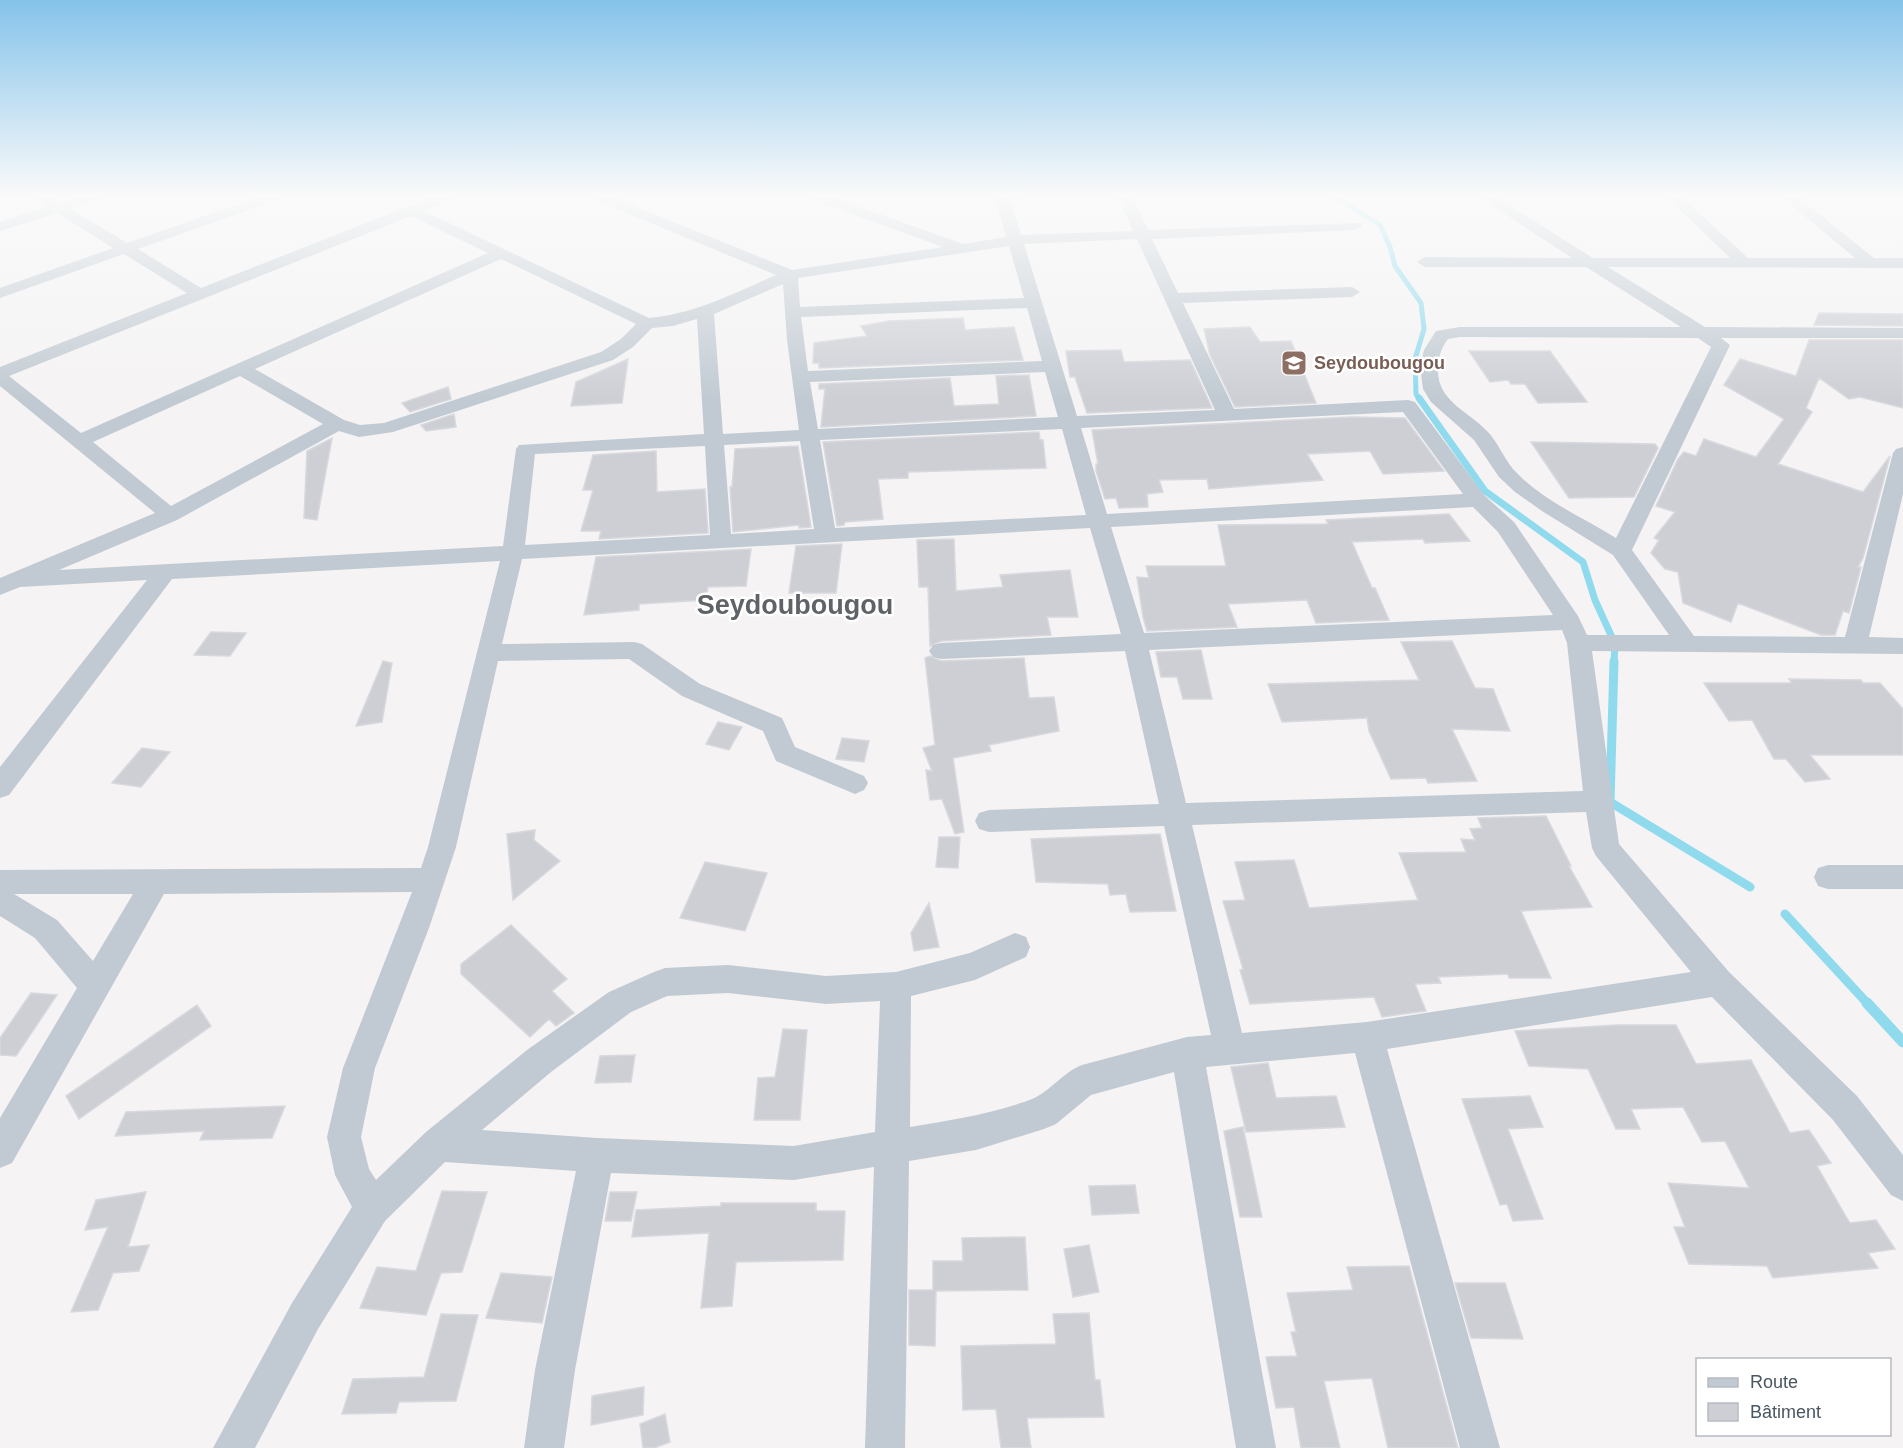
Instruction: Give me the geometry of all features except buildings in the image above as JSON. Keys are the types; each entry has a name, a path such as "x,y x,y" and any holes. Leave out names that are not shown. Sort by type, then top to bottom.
{"street":[{"path":"0,293 80,265"},
{"path":"153,265 201,294"},
{"path":"0,373 275,265"},
{"path":"80,441 475,265"},
{"path":"525,265 647,323 673,321 705,312 790,274 852,265"},
{"path":"767,265 790,274"},
{"path":"1022,265 1135,642 1230,1049"},
{"path":"1157,265 1227,415"},
{"path":"1593,265 1720,345 1621,550"},
{"path":"790,274 800,377 826,536"},
{"path":"1173,298 1352,292"},
{"path":"792,312 1034,303"},
{"path":"705,312 721,542"},
{"path":"241,369 337,424 359,431 386,428 607,356 627,343 647,323"},
{"path":"1687,644 1621,550 1526,491 1508,475 1481,436 1465,420 1443,406 1427,378 1431,347 1442,334 1460,333 1903,333"},
{"path":"800,377 1052,366"},
{"path":"0,377 170,515"},
{"path":"372,1208 353,1175 344,1137 359,1068 442,847 513,553 526,449 1408,406 1478,500 1506,527 1575,633 1606,848 1718,982 1845,1108 1903,1183"},
{"path":"8,583 170,515 337,424"},
{"path":"1855,645 1903,453"},
{"path":"8,583 165,572 1478,500"},
{"path":"0,787 165,572"},
{"path":"940,651 1135,642 1575,633 1687,644 1903,646"},
{"path":"489,653 634,650 691,690 773,725 785,754 855,783"},
{"path":"989,821 1598,801"},
{"path":"1828,877 1903,877"},
{"path":"0,882 430,880"},
{"path":"0,1151 156,881"},
{"path":"0,901 46,929 74,959 95,987"},
{"path":"233,1448 305,1316 372,1208 438,1144 539,1061 620,1002 665,982 728,979 826,990 896,986 975,966 1015,947"},
{"path":"438,1144 597,1155 795,1163 976,1133 1044,1112 1082,1081 1187,1053 1367,1037 1718,982"},
{"path":"885,1448 896,986"},
{"path":"1367,1037 1480,1448"},
{"path":"1187,1053 1256,1448"},
{"path":"544,1448 555,1370 597,1155"}],"waterway":[{"path":"1395,265 1421,303 1424,329 1415,359 1416,394 1420,400"},
{"path":"1419,398 1485,491 1583,562 1595,600 1615,644 1614,662"},
{"path":"1614,661 1610,802 1750,887"},
{"path":"1785,914 1868,1004"},
{"path":"1867,1003 1903,1042"}],"place":[{"name":"Seydoubougou","path":"1294,363"}],"district":[{"name":"Seydoubougou","path":"795,605"}]}
